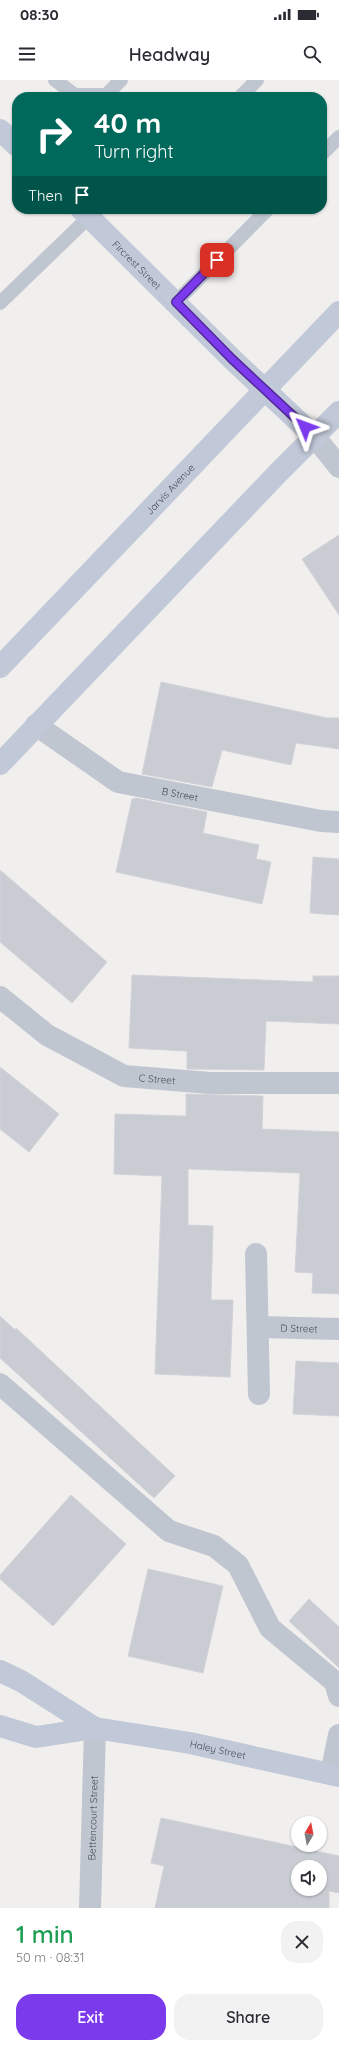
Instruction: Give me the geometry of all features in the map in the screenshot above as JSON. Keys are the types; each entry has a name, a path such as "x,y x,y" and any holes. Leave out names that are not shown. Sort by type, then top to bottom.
{"main road":[{"path":"0,130 12,141"},
{"name":"Fircrest Street","path":"86,214 232,359 315,437"},
{"name":"Jarvis Avenue","path":"0,667 339,312"},
{"path":"0,764 278,473 339,412"},
{"name":"Haley Street","path":"0,1671 21,1681 95,1728"},
{"name":"Haley Street","path":"0,1726 36,1737 95,1728 190,1743 335,1775"}],"street":[{"path":"315,437 339,467"},
{"name":"B Street","path":"36,725 118,782 320,821 339,822"},
{"name":"C Street","path":"0,996 48,1035 124,1076 210,1083 339,1083"},
{"path":"256,1254 259,1394"},
{"name":"D Street","path":"258,1327 339,1329"},
{"path":"0,1384 169,1531 214,1546 238,1565 270,1628 335,1682 339,1696"},
{"name":"Bettencourt Street","path":"90,1908 95,1728"},
{"path":"335,1775 339,1735"}],"lane":[{"path":"55,80 71,92"},
{"path":"109,92 121,80"},
{"path":"245,92 257,80"},
{"path":"327,149 339,137"},
{"path":"0,303 84,214"},
{"path":"176,302 263,214"}],"building":[{"path":"339,535 339,615 302,559"},
{"path":"161,682 327,718 339,718 339,749 296,743 291,765 222,750 212,787 142,774"},
{"path":"136,798 207,812 203,833 259,845 256,859 271,862 262,904 116,872 132,799"},
{"path":"313,857 339,859 339,915 310,913"},
{"path":"0,870 107,962 72,1003 0,942"},
{"path":"132,975 313,982 313,976 339,976 339,1024 266,1021 264,1070 187,1069 187,1051 129,1048"},
{"path":"0,1067 59,1114 29,1152 0,1129"},
{"path":"186,1094 263,1096 262,1129 339,1132 339,1294 312,1293 313,1273 295,1272 300,1173 188,1169 188,1225 213,1226 211,1300 233,1300 230,1377 155,1374 162,1176 114,1174 115,1114 186,1116"},
{"path":"0,1316 15,1330 16,1328 175,1476 154,1498 0,1358"},
{"path":"296,1361 339,1363 339,1416 293,1414"},
{"path":"71,1495 126,1544 53,1626 0,1579 0,1575"},
{"path":"148,1569 223,1586 203,1673 128,1656"},
{"path":"309,1599 339,1627 339,1668 289,1621"},
{"path":"161,1818 291,1846 291,1852 320,1852 339,1856 339,1893 329,1891 329,1908 155,1908 164,1866 151,1863"}],"route":[{"path":"217,260 176,302 232,359 305,427"}]}
